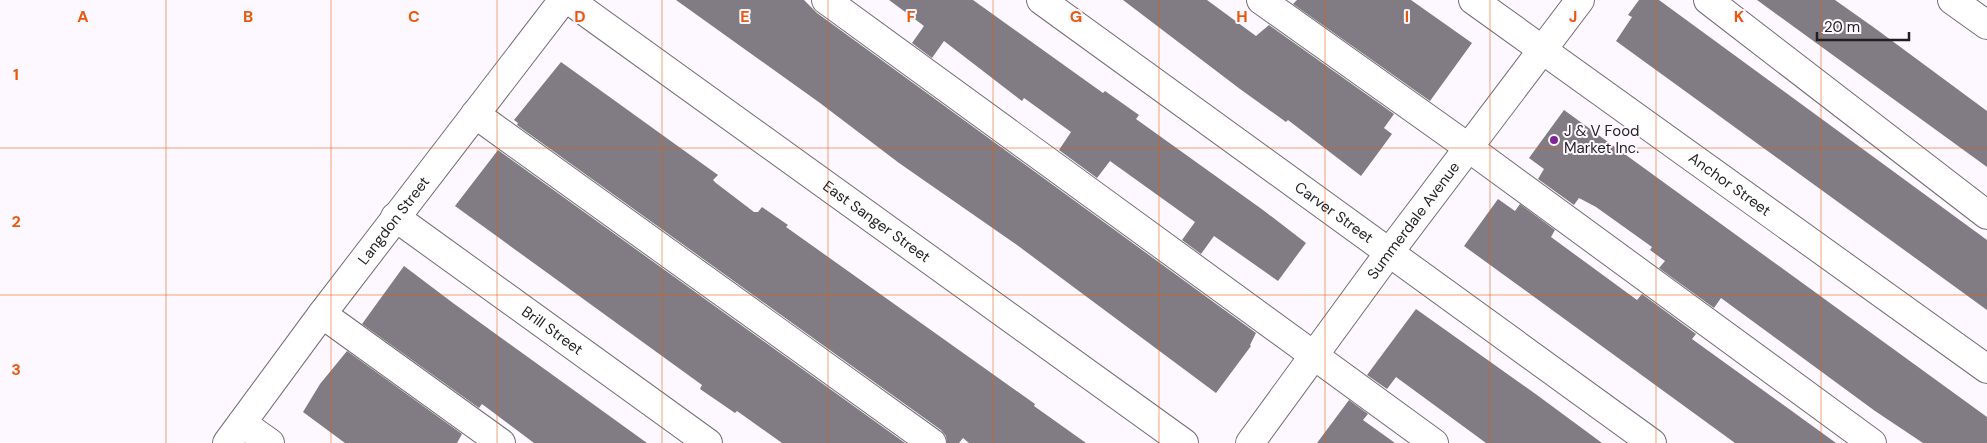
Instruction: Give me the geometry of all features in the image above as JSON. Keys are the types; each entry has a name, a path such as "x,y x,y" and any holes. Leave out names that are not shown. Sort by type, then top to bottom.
{"street":[{"name":"Langdon Street","path":"235,433 322,314 563,0"},
{"name":"East Sanger Street","path":"569,0 1184,443"},
{"path":"826,0 1434,443"},
{"name":"Carver Street","path":"1041,0 1388,254 1652,443"},
{"path":"1261,0 1469,148 1872,443"},
{"name":"Anchor Street","path":"1473,0 1987,369"},
{"name":"Summerdale Avenue","path":"1250,443 1388,254 1469,148 1541,49 1580,0"},
{"path":"1708,0 1987,215"},
{"path":"1952,0 1987,25"},
{"path":"475,114 932,443"},
{"name":"Brill Street","path":"395,218 708,443"},
{"path":"322,314 502,443"},
{"path":"235,433 270,443"}],"building":[{"path":"676,0 804,0 817,13 1256,333 1251,346 1216,393 1017,245 899,163 820,103"},
{"path":"889,0 973,0 1103,93 1105,91 1139,115 1136,119 1306,243 1278,281 1214,236 1201,254 1182,240 1195,222 1110,161 1097,178 1059,150 1071,132 1024,98 1022,101 944,41 932,58 912,43 924,26"},
{"path":"1123,0 1207,0 1256,36 1269,25 1394,114 1384,128 1392,134 1361,176 1288,120 1286,122 1240,89"},
{"path":"1297,0 1411,0 1472,43 1430,101 1293,4"},
{"path":"1639,0 1659,0 1987,240 1987,310 1616,41 1632,17 1628,15"},
{"path":"1757,0 1835,0 1876,29 1987,111 1987,167"},
{"path":"561,62 718,175 713,180 754,212 758,212 762,207 788,225 786,227 1035,404 1034,406 1086,443 969,443 963,438 959,443 947,443 946,436 941,430 517,125 518,123 514,120"},
{"path":"1564,110 1987,417 1987,443 1923,443 1875,411 1721,298 1714,308 1659,268 1665,261 1650,250 1652,247 1596,207 1579,198 1574,205 1538,179 1544,169 1529,158"},
{"path":"498,150 905,443 782,443 737,411 735,413 700,389 702,385 455,206"},
{"path":"1498,199 1515,211 1520,204 1555,230 1551,237 1637,300 1642,294 1696,334 1692,339 1836,443 1735,443 1464,246"},
{"path":"404,266 647,443 534,443 482,404 479,408 362,324"},
{"path":"1416,309 1602,443 1486,443 1396,377 1387,389 1367,375"},
{"path":"347,351 462,434 457,443 345,443 303,412 320,384"},
{"path":"1349,400 1368,414 1363,420 1395,443 1317,443"}],"place":[{"name":"J & V Food Market Inc.","path":"1554,140"}]}
